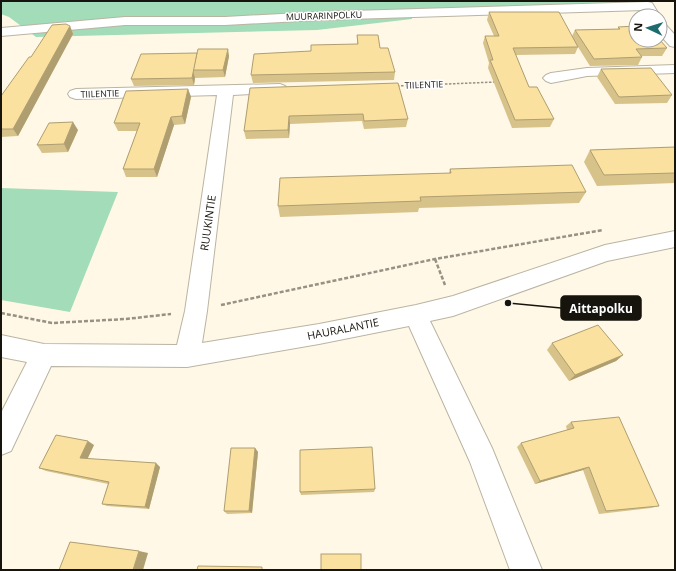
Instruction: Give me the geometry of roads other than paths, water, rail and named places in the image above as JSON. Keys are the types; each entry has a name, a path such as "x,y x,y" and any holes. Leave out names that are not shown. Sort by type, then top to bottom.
{"street":[{"name":"MUURARINPOLKU","path":"1,32 125,21 225,21 318,16 552,10 628,11"},
{"path":"668,36 675,43"},
{"path":"551,78 587,72 675,69"},
{"name":"TIILENTIE","path":"76,94 295,89"},
{"name":"RUUKINTIE","path":"187,356 196,310 226,90"},
{"name":"HAURALANTIE","path":"1,346 44,355 187,356 319,334 453,306 605,252 675,239"},
{"path":"416,314 482,458 526,570"},
{"path":"1,441 44,355"}],"place":[{"name":"Aittapolku","path":"508,303"}]}
